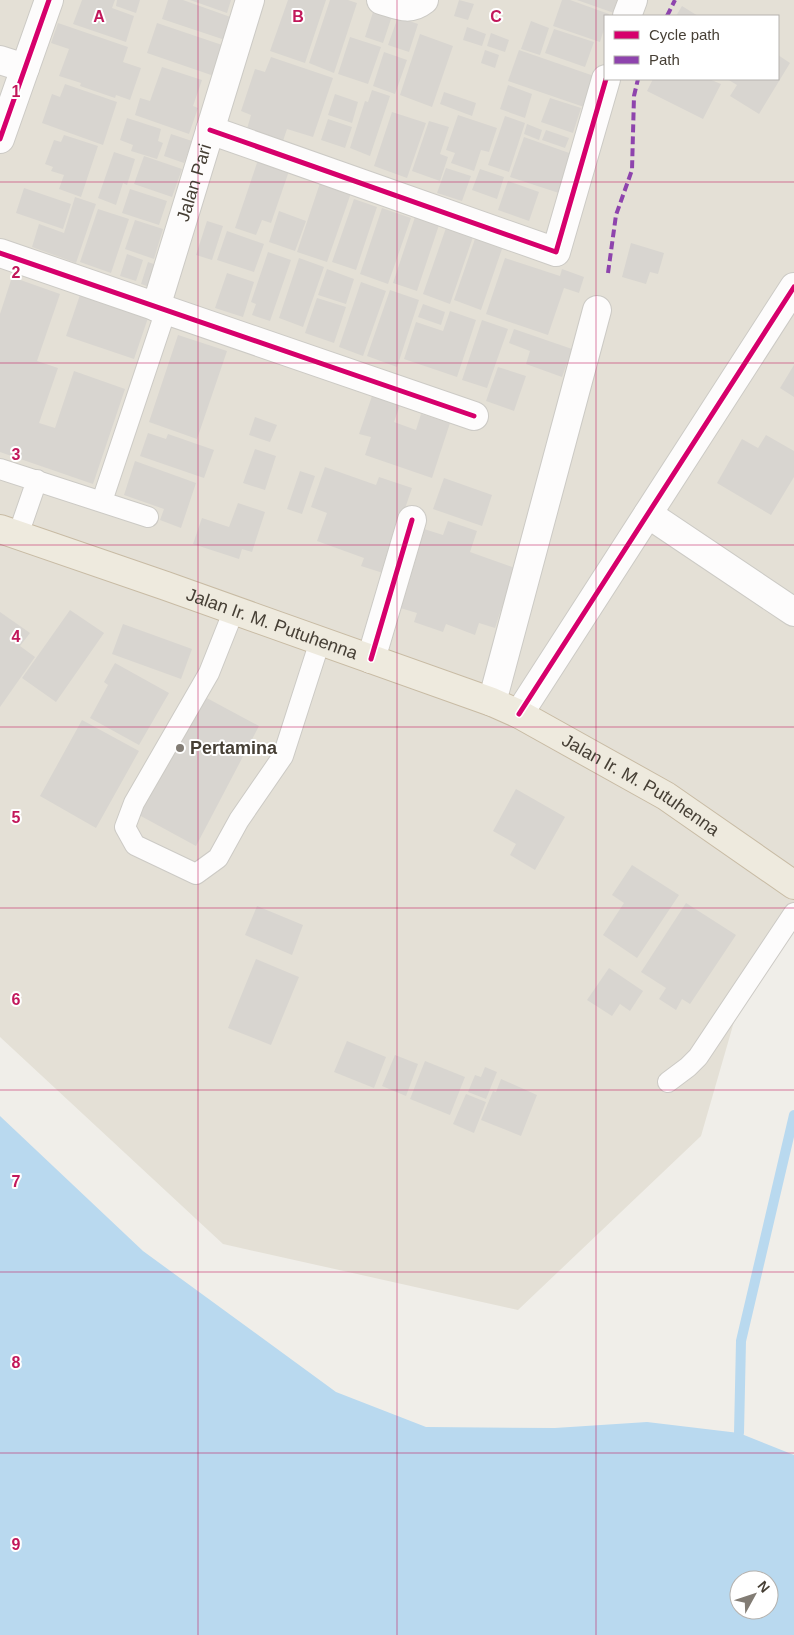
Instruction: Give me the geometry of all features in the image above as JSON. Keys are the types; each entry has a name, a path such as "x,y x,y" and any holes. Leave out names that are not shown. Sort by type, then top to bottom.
{"highway":[{"name":"Jalan Ir. M. Putuhenna","path":"9,532 492,702 519,714 666,796 794,885"}],"street":[{"path":"0,140 12,64 49,0"},
{"name":"Jalan Pari","path":"161,308 210,130 250,0"},
{"path":"381,0 404,7 415,7 424,0"},
{"path":"627,15 633,0"},
{"path":"210,130 556,252 606,80"},
{"path":"0,254 474,416"},
{"path":"519,714 794,287"},
{"path":"492,702 597,310"},
{"path":"648,514 794,612"},
{"path":"371,659 412,520"}],"lane":[{"path":"102,501 161,308"},
{"path":"0,469 148,516"},
{"path":"9,532 37,480"},
{"path":"234,610 209,673 134,803 125,827 135,845 196,874 218,858 239,820 283,756 320,641"},
{"path":"668,1082 698,1057 794,913"}],"shaded area":[{"path":"0,0 794,0 794,928 753,956 701,1136 518,1310 223,1244 0,1037"}],"water":[{"path":"0,1116 143,1251 336,1392 426,1427 555,1428 647,1422 739,1433 794,1455 794,1635 0,1635"}],"building":[{"path":"82,0 115,0 112,8 134,16 126,42 73,24"},
{"path":"117,0 140,0 136,13 116,6"},
{"path":"168,0 183,0 236,19 228,41 162,19"},
{"path":"190,0 231,0 227,13"},
{"path":"288,0 326,0 305,63 270,51"},
{"path":"330,0 348,0 357,3 334,73 309,63"},
{"path":"459,0 474,4 468,20 454,16"},
{"path":"562,0 570,0 609,14 604,15 604,29 600,42 553,26"},
{"path":"577,0 618,0 614,13"},
{"path":"682,6 696,15 677,15"},
{"path":"374,9 392,16 383,43 365,37"},
{"path":"398,17 418,24 409,52 388,45"},
{"path":"531,21 549,28 540,55 521,49"},
{"path":"58,23 128,47 123,62 141,68 130,100 116,95 115,98 80,86 81,83 59,76 69,49 51,43"},
{"path":"157,23 228,47 217,77 147,53"},
{"path":"467,27 486,34 482,46 463,40"},
{"path":"554,29 594,42 585,67 545,53"},
{"path":"491,33 509,40 505,52 487,46"},
{"path":"420,34 453,46 432,107 400,95"},
{"path":"350,37 381,47 368,84 338,74"},
{"path":"485,50 499,55 495,68 481,63"},
{"path":"519,50 594,76 584,107 508,81"},
{"path":"384,52 407,60 395,94 373,86"},
{"path":"779,56 790,63 759,114 730,96 737,85 729,80 779,80"},
{"path":"271,57 333,78 313,137 287,129 283,141 247,129 251,115 241,111 255,69 265,72"},
{"path":"162,67 202,80 193,106 198,108 189,134 135,115 140,98 150,101"},
{"path":"652,80 711,80 721,84 703,119 647,91"},
{"path":"65,84 117,102 103,145 42,123 52,94 60,97"},
{"path":"508,85 532,94 525,118 500,109"},
{"path":"372,90 390,96 370,156 350,148 365,101 368,102"},
{"path":"444,92 476,103 472,116 440,104"},
{"path":"335,94 358,102 352,123 328,115"},
{"path":"550,98 581,108 573,133 541,122"},
{"path":"392,112 426,123 407,178 374,166"},
{"path":"458,115 497,128 489,152 481,150 474,171 451,163 455,153 446,150"},
{"path":"505,116 525,123 509,172 488,165"},
{"path":"127,118 161,129 158,141 163,143 157,159 131,151 133,145 120,140"},
{"path":"328,119 352,127 345,148 321,140"},
{"path":"429,121 449,127 440,154 448,157 440,181 412,171"},
{"path":"527,124 542,130 539,140 524,134"},
{"path":"546,130 569,138 565,148 542,140"},
{"path":"171,134 192,141 184,163 164,156"},
{"path":"64,135 98,146 81,197 59,189 64,175 51,171 53,167 45,164 54,140 61,142"},
{"path":"524,137 572,154 559,193 510,177"},
{"path":"114,152 135,159 127,185 123,183 116,205 98,198"},
{"path":"144,156 182,169 172,197 134,184"},
{"path":"258,160 289,171 271,223 262,220 256,235 235,228"},
{"path":"446,168 471,176 462,201 437,193"},
{"path":"480,169 504,177 497,199 472,190"},
{"path":"508,181 539,192 529,221 498,210"},
{"path":"320,183 351,193 327,262 297,252"},
{"path":"24,188 71,204 63,229 16,213"},
{"path":"130,189 167,201 159,225 122,213"},
{"path":"75,197 96,204 76,263 32,247 39,224 64,233"},
{"path":"354,199 377,207 356,270 332,262"},
{"path":"382,208 411,218 388,284 360,274"},
{"path":"98,209 129,219 111,273 80,262"},
{"path":"279,211 306,221 295,251 269,242"},
{"path":"415,217 439,225 417,291 393,283"},
{"path":"135,220 163,229 154,259 125,249"},
{"path":"207,221 223,226 212,260 196,255"},
{"path":"447,225 474,234 450,304 423,294"},
{"path":"227,231 264,244 254,272 217,260"},
{"path":"477,233 504,243 481,310 454,300"},
{"path":"631,243 664,253 658,274 650,272 646,284 622,277"},
{"path":"268,252 291,260 270,321 252,315 256,304 251,302"},
{"path":"127,254 143,260 136,281 120,276"},
{"path":"299,258 324,267 303,327 279,318"},
{"path":"505,258 560,276 562,269 584,277 579,293 564,288 548,335 486,314"},
{"path":"148,262 159,266 152,288 141,284"},
{"path":"327,269 354,279 346,304 318,295"},
{"path":"227,273 254,282 243,317 215,308"},
{"path":"12,277 60,294 37,361 58,368 39,423 55,428 74,371 125,389 93,484 0,452 0,314"},
{"path":"361,282 386,291 363,356 339,347"},
{"path":"390,290 419,300 397,367 367,356"},
{"path":"81,292 149,315 134,359 66,336"},
{"path":"317,298 346,307 334,343 305,333"},
{"path":"423,304 445,312 441,325 418,317"},
{"path":"450,311 476,320 457,377 404,359 416,322 443,331"},
{"path":"482,320 508,329 487,388 462,380"},
{"path":"514,329 572,349 562,377 526,364 530,351 509,343"},
{"path":"178,335 227,351 197,439 149,422"},
{"path":"794,365 794,397 780,388"},
{"path":"498,367 526,376 514,411 486,401"},
{"path":"372,396 400,405 394,422 416,430 421,414 450,423 432,478 365,455 371,437 359,434"},
{"path":"255,417 277,425 270,442 249,435"},
{"path":"148,433 166,439 168,434 214,450 204,478 140,456"},
{"path":"766,435 794,451 794,477 771,515 717,483 742,439 758,448"},
{"path":"255,449 276,456 265,490 243,483"},
{"path":"135,461 196,483 181,528 160,520 164,509 124,495"},
{"path":"325,467 376,485 379,477 412,488 383,573 361,566 364,558 317,541 327,513 311,507"},
{"path":"300,471 315,476 302,514 287,509"},
{"path":"444,478 492,495 482,526 433,509"},
{"path":"238,503 265,512 252,552 242,549 239,559 193,544 202,518 229,527"},
{"path":"448,521 477,531 470,552 515,568 495,628 479,623 475,635 446,624 443,632 414,622 417,613 397,607 424,529 443,535"},
{"path":"70,610 104,633 56,702 22,678"},
{"path":"0,612 30,633 20,646 35,657 0,707"},
{"path":"123,624 192,649 181,679 112,654"},
{"path":"115,663 169,693 139,745 90,718 108,685 104,682"},
{"path":"203,696 259,726 196,846 139,815"},
{"path":"82,720 139,751 96,828 40,796"},
{"path":"516,789 565,817 535,870 510,855 516,844 493,831"},
{"path":"632,865 679,895 637,958 603,935 624,903 612,895"},
{"path":"686,903 736,935 690,1004 682,999 676,1010 659,999 666,988 641,972"},
{"path":"257,906 303,925 292,955 245,935"},
{"path":"256,959 299,977 271,1045 228,1028"},
{"path":"609,968 643,991 630,1011 620,1004 612,1016 587,1000"},
{"path":"347,1041 386,1057 374,1088 334,1072"},
{"path":"395,1055 418,1064 406,1096 382,1086"},
{"path":"425,1061 465,1077 450,1115 410,1099"},
{"path":"485,1067 497,1072 486,1099 468,1092 475,1075 481,1077"},
{"path":"501,1079 537,1095 521,1136 481,1120 493,1091 496,1092"},
{"path":"466,1094 486,1102 474,1133 453,1124"}],"waterway":[{"path":"739,1433 741,1341 794,1115"}],"marked path":[{"path":"668,15 675,0"},
{"path":"608,273 616,215 632,170 634,96 638,80"}],"cycle path":[{"path":"0,139 49,0"},
{"path":"210,130 556,252 606,80"},
{"path":"0,253 474,416"},
{"path":"519,714 794,287"},
{"path":"371,659 412,520"}],"place":[{"name":"Pertamina","path":"180,748"}]}
